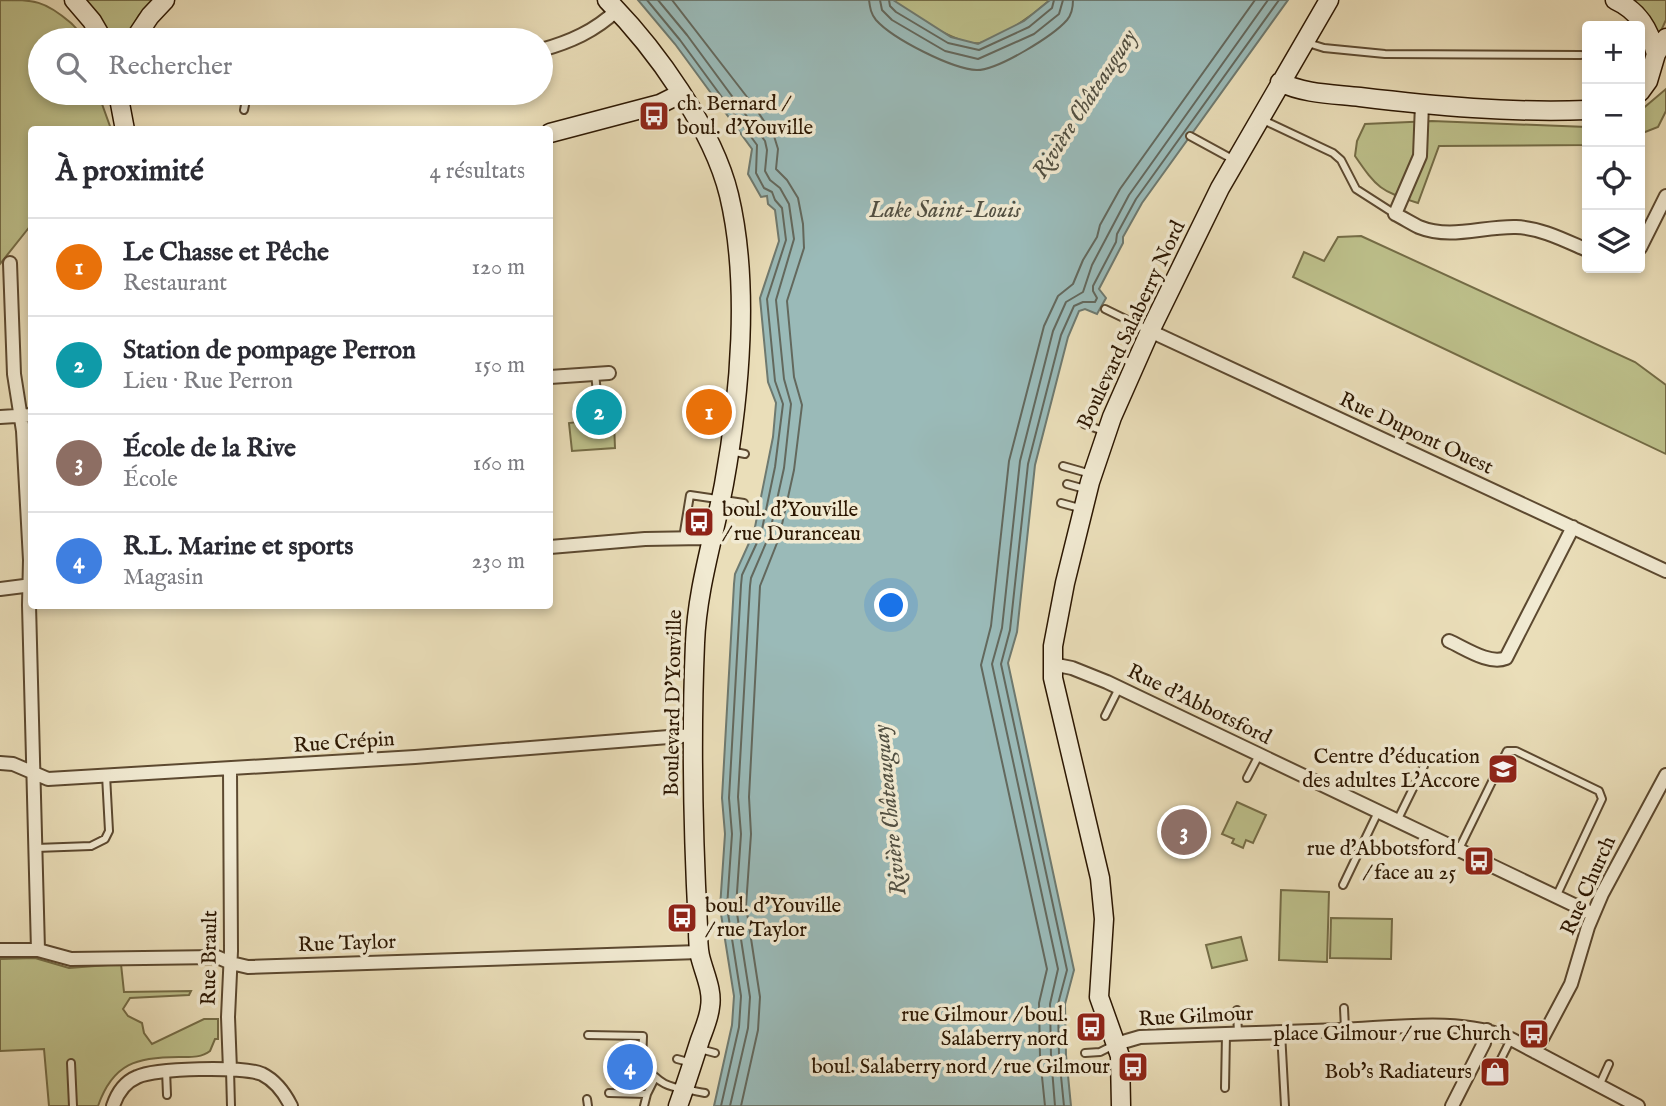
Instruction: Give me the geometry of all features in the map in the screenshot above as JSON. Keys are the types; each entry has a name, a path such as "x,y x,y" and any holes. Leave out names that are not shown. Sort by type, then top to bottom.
{"street":[{"path":"74,0 96,28"},
{"path":"142,28 165,0"},
{"name":"Boulevard Salaberry Nord","path":"1121,1106 1121,1064 1099,997 1104,919 1100,873 1071,758 1052,664 1058,615 1090,482 1106,432 1135,365 1236,160 1329,0"},
{"path":"1615,0 1631,9 1643,21 1656,54"},
{"path":"553,46 587,33 602,24 612,5"},
{"name":"Boulevard D'Youville","path":"612,5 653,54 705,133 729,196 739,281 737,452 721,499 697,615 694,735 699,952 709,988 710,1006 695,1060 681,1097"},
{"path":"1645,84 1656,54 1666,38"},
{"path":"1280,82 1305,90 1422,104 1496,109 1582,110"},
{"path":"553,132 660,104 680,94"},
{"path":"1422,104 1420,156 1395,214 1439,232 1528,228 1582,248"},
{"path":"120,105 123,126"},
{"path":"1645,238 1666,196"},
{"path":"10,263 14,374 26,415 28,488"},
{"name":"Rue Dupont Ouest","path":"1150,331 1666,570"},
{"path":"553,377 609,373"},
{"path":"0,416 26,415"},
{"path":"1449,641 1492,660 1505,659 1573,527"},
{"path":"553,547 683,538 712,540"},
{"path":"0,589 28,585"},
{"path":"31,609 38,950"},
{"name":"Rue d'Abbotsford","path":"1052,664 1072,668 1119,688 1593,914"},
{"name":"Rue Crépin","path":"0,763 13,764 48,779 230,770 694,735"},
{"name":"Rue Brault","path":"230,770 230,1070"},
{"name":"Rue Church","path":"1535,1052 1571,984 1593,914 1607,884 1666,775"},
{"name":"Rue Taylor","path":"0,950 38,950 71,958 217,957 248,967 699,952"},
{"name":"Rue Gilmour","path":"1116,1044 1140,1037 1345,1029 1430,1027 1488,1030 1511,1039 1636,1106"},
{"path":"1452,1106 1488,1030"},
{"path":"113,1106 121,1090 131,1080 145,1074 166,1070 230,1070 254,1072 271,1079 291,1106"}],"lane":[{"path":"1304,41 1324,47 1385,54 1581,55"},
{"path":"244,110 246,105"},
{"path":"1259,119 1326,149 1341,160 1356,189 1395,214"},
{"path":"1190,136 1236,160"},
{"path":"1105,310 1150,331"},
{"path":"1118,357 1135,365"},
{"path":"579,420 577,409 581,403 598,401 594,374"},
{"path":"1084,424 1106,432"},
{"path":"1063,466 1090,482"},
{"path":"1067,484 1090,482"},
{"path":"683,538 690,495 744,503"},
{"path":"1061,503 1083,509"},
{"path":"1105,716 1119,688"},
{"path":"1458,850 1504,755 1512,750 1524,755 1601,794 1602,799 1556,897"},
{"path":"1247,778 1259,754"},
{"path":"1397,821 1424,766"},
{"path":"36,848 91,846 105,839 109,831 106,775"},
{"path":"1343,884 1378,812"},
{"path":"1344,1008 1345,1029"},
{"path":"1225,1088 1237,1010"},
{"path":"1281,1032 1285,1106"},
{"path":"588,1035 643,1036 642,1063 655,1078 681,1097 705,1093"},
{"path":"1490,1064 1500,1061 1511,1039"},
{"path":"1085,1053 1100,1052 1116,1044"},
{"path":"71,1063 73,1106"},
{"path":"1599,1086 1609,1064"},
{"path":"166,1070 167,1095"},
{"path":"230,1070 231,1106"},
{"path":"644,1106 655,1078"},
{"path":"609,1093 647,1094"}],"green space":[{"path":"0,0 31,1 62,15 76,28 28,28 28,105 102,105 110,126 28,126 28,229 0,264"},
{"path":"85,0 154,0 139,15 132,28 103,28"},
{"path":"893,0 1050,0 1008,31 980,43 971,43 948,35"},
{"path":"1632,0 1666,0 1666,20 1659,35 1647,14"},
{"path":"1666,89 1666,111 1658,127 1645,132 1645,107"},
{"path":"1432,121 1582,127 1582,145 1439,146 1418,203 1380,187 1355,156 1357,141 1365,124"},
{"path":"1361,236 1635,362 1666,385 1666,454 1293,277 1304,252 1324,261 1338,237"},
{"path":"610,418 614,422 615,448 572,451 569,423"},
{"path":"1237,802 1266,815 1253,843 1246,840 1243,848 1232,843 1234,839 1222,834"},
{"path":"1281,890 1329,892 1327,962 1279,960"},
{"path":"1331,918 1392,919 1391,959 1330,958"},
{"path":"1241,937 1247,960 1212,968 1206,945"},
{"path":"35,958 69,968 121,964 124,992 191,991 189,995 130,998 123,1009 128,1016 142,1023 144,1033 152,1044 204,1019 218,1019 218,1039 215,1039 210,1051 203,1055 164,1057 128,1065 111,1080 98,1106 49,1106 44,1049 0,1051 0,959"}],"water":[{"name":"Lake Saint-Louis","path":"638,0 893,0 951,37 978,44 1024,21 1050,0 1288,0 1142,203 1099,289 1106,298 1097,314 1085,309 1079,311 1068,337 1035,465 1017,632 1008,663 1074,970 1065,1004 1071,1106 714,1106 732,1025 734,996 720,908 725,834 722,798 734,584 735,574 754,532 773,437 776,403 768,382 760,298 779,241 775,210 768,204 767,196 761,197 748,174 752,149 675,44"}],"place":[{"name":"ch. Bernard / boul. d'Youville","path":"654,116"},
{"name":"Station de pompage Perron","path":"599,412"},
{"name":"Le Chasse et Pêche","path":"709,412"},
{"name":"boul. d'Youville / rue Duranceau","path":"699,522"},
{"name":"Centre d'éducation des adultes L'Accore","path":"1503,769"},
{"name":"École de la Rive","path":"1184,832"},
{"name":"rue d'Abbotsford / face au 25","path":"1479,861"},
{"name":"boul. d'Youville / rue Taylor","path":"682,918"},
{"name":"rue Gilmour / boul. Salaberry nord","path":"1091,1027"},
{"name":"place Gilmour / rue Church","path":"1534,1034"},
{"name":"R.L. Marine et sports","path":"630,1067"},
{"name":"boul. Salaberry nord / rue Gilmour","path":"1133,1067"},
{"name":"Bob's Radiateurs","path":"1495,1072"}],"water label":[{"name":"Rivière Châteauguay","path":"1085,104"},
{"name":"Rivière Châteauguay","path":"890,810"}]}
